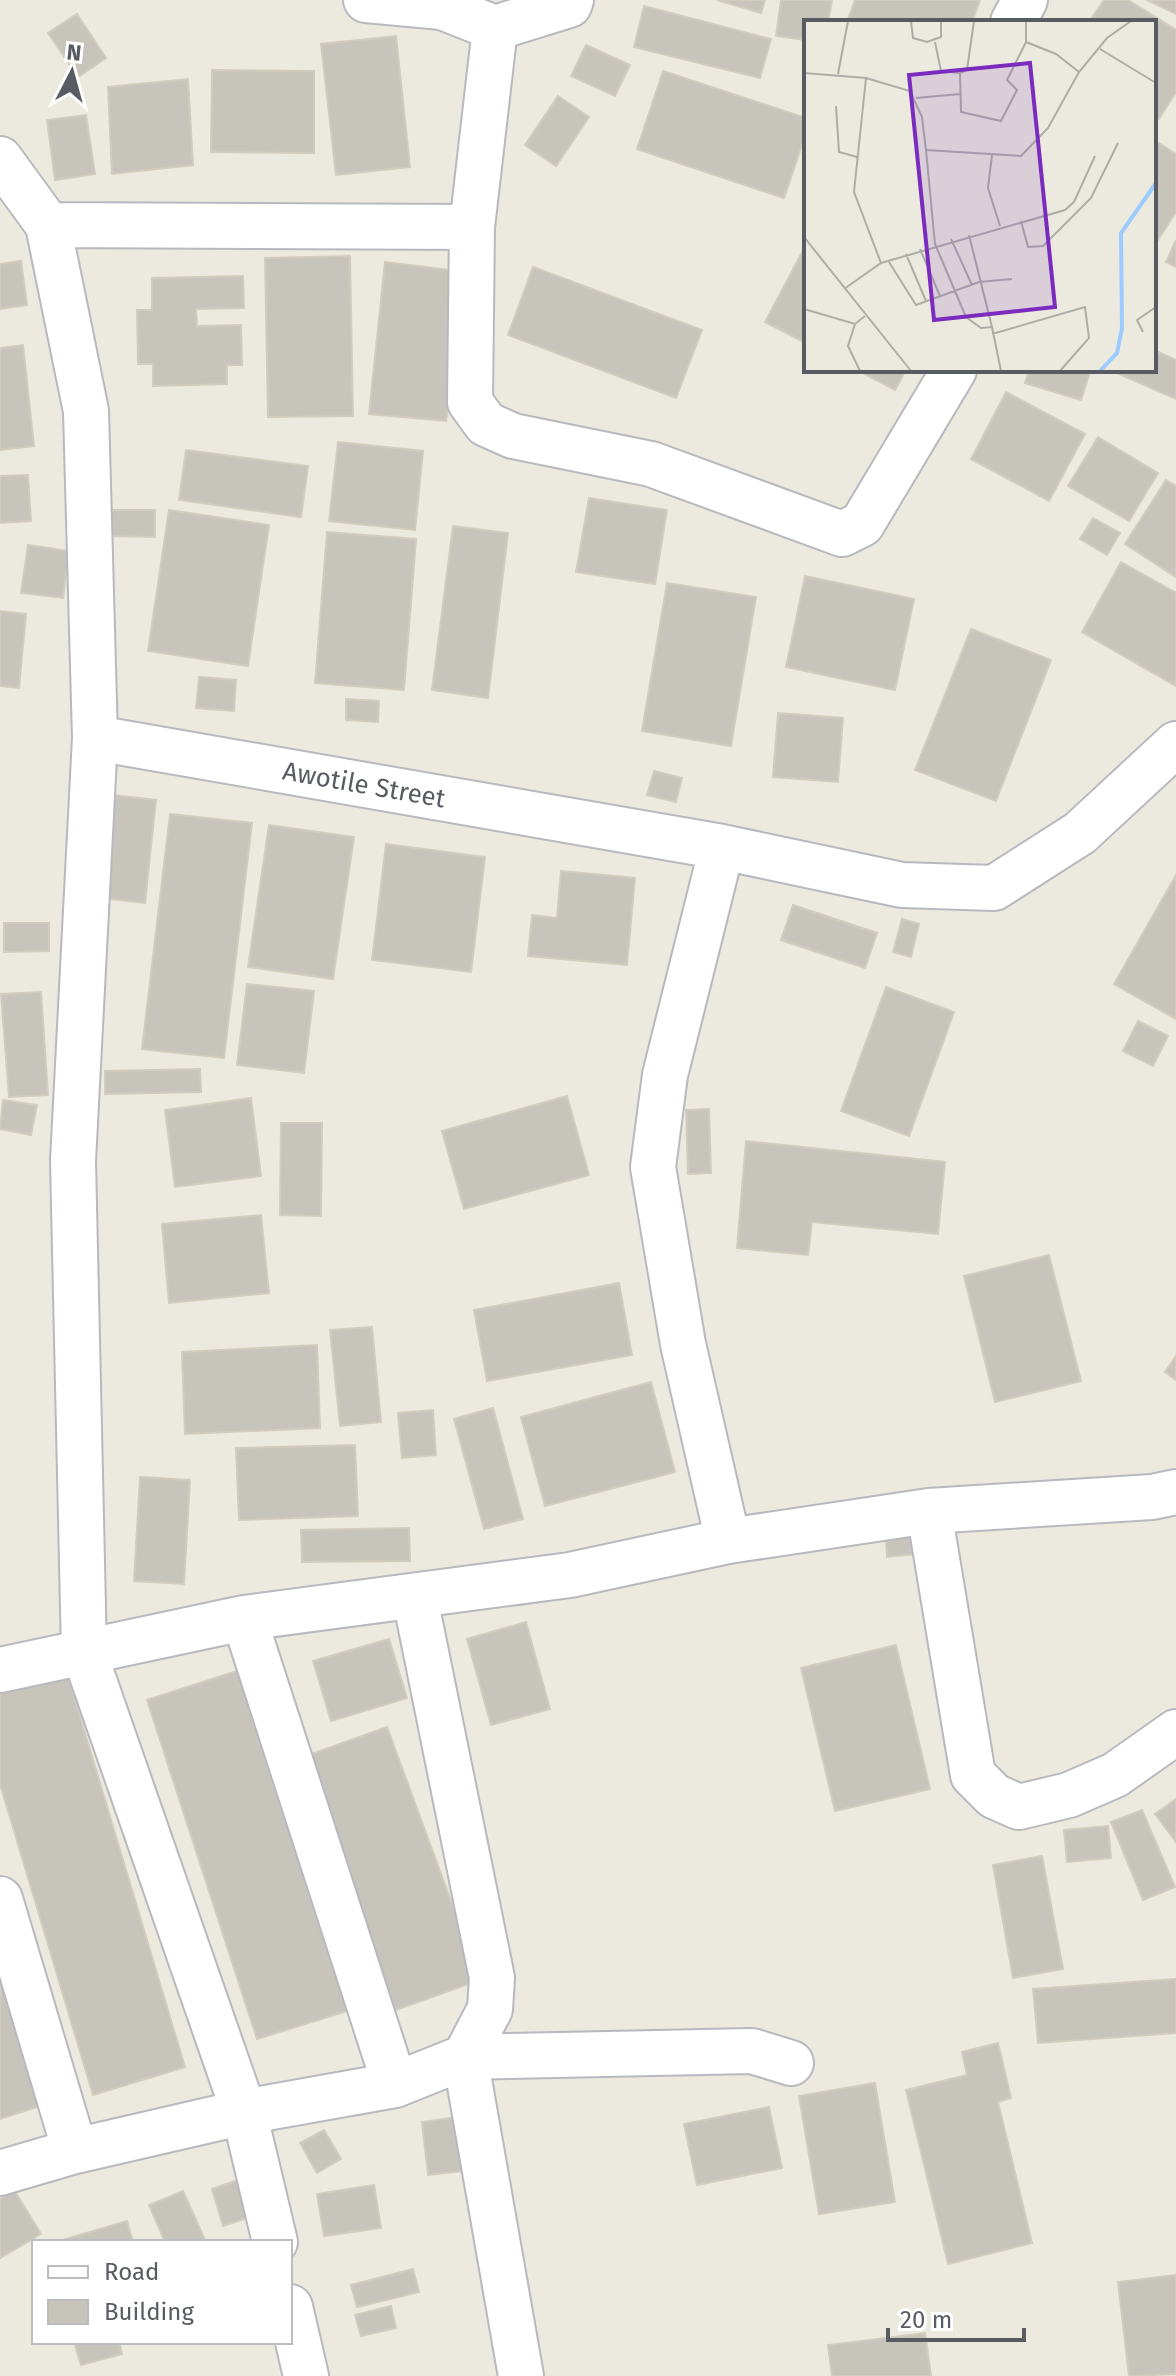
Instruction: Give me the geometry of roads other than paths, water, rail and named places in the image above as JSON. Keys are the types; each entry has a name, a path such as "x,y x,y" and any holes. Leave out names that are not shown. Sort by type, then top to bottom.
{"street":[{"path":"366,0 442,7 495,28 569,5 571,0"},
{"path":"1014,20 1025,0"},
{"path":"495,28 472,227 470,402 486,424 513,436 651,464 812,526 842,534 862,524 953,372"},
{"path":"0,159 48,225 86,411 95,738 73,1161 84,1652 244,2112 275,2240"},
{"path":"48,225 472,227"},
{"name":"Awotile Street","path":"95,738 722,847 902,885 994,888 1080,833 1176,744"},
{"path":"722,847 665,1075 653,1167 683,1344 728,1541"},
{"path":"0,1670 244,1618 415,1598 570,1575 728,1541 929,1511 1152,1497 1176,1492"},
{"path":"929,1511 973,1775 994,1796 1019,1807 1069,1795 1115,1775 1176,1732"},
{"path":"415,1598 492,1978 490,2009 465,2057 521,2376"},
{"path":"244,1618 395,2085"},
{"path":"0,1899 75,2151"},
{"path":"0,2173 75,2151 244,2112 395,2085 465,2057 752,2051 791,2063"},
{"path":"292,2316 306,2376"}]}
